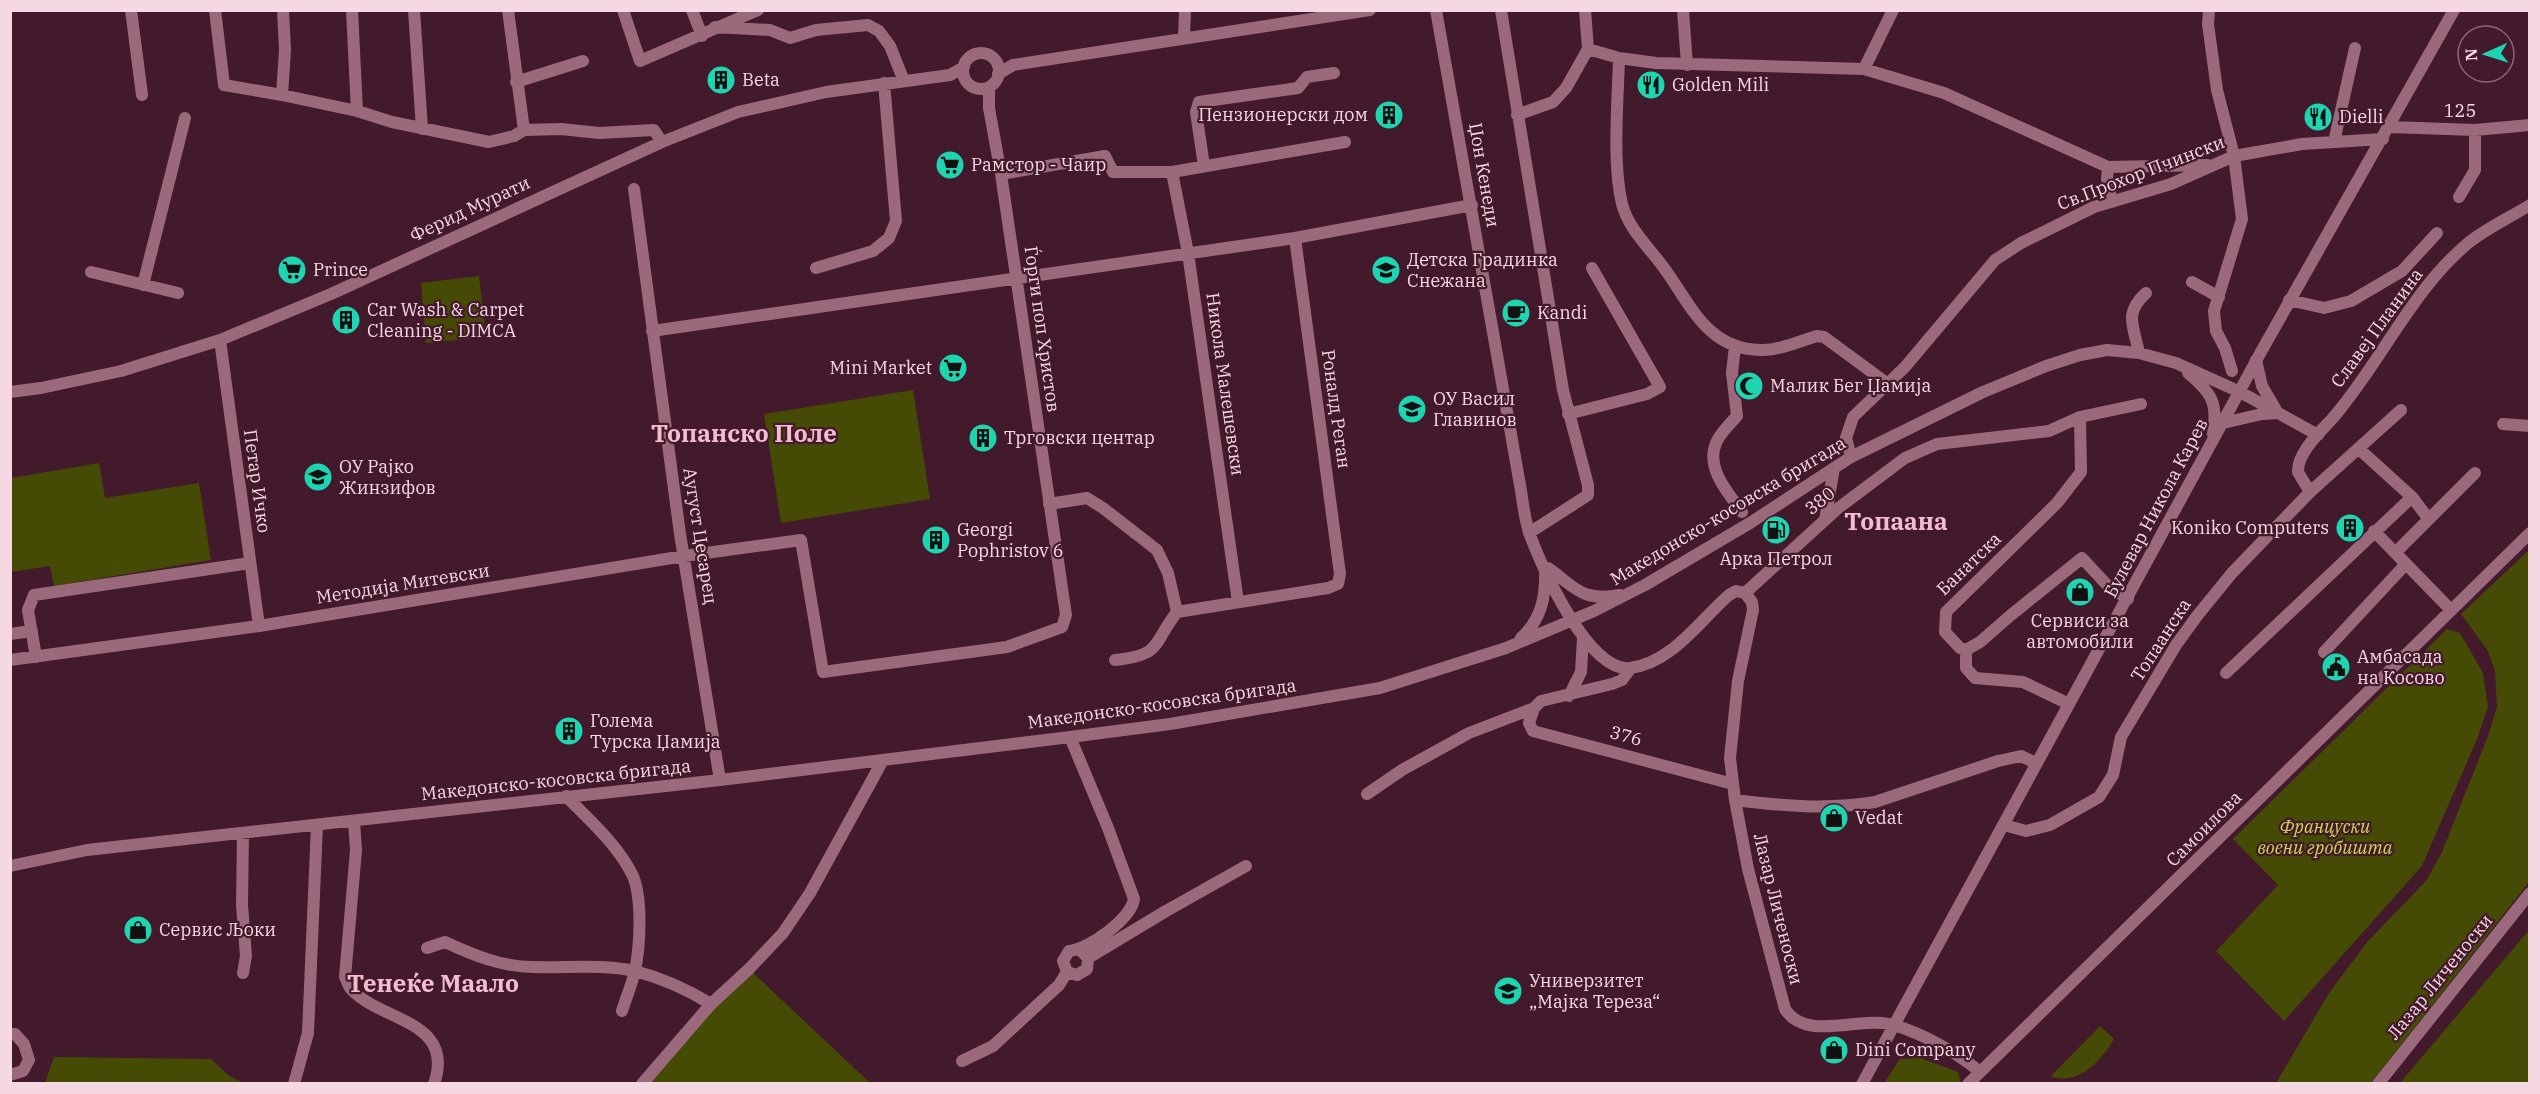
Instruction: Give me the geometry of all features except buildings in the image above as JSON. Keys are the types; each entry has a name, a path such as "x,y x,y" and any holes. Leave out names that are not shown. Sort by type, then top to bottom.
{"street":[{"path":"131,10 142,95"},
{"path":"215,10 224,86 282,95 357,111 422,129 489,142 514,136 524,130 561,129 599,133 654,130 662,142"},
{"path":"282,95 285,51 283,10"},
{"path":"352,10 357,111"},
{"path":"414,10 422,129"},
{"path":"508,10 524,130"},
{"path":"622,10 640,61 669,47 702,36 714,27 758,10"},
{"path":"692,10 702,36"},
{"path":"1184,38 1185,10"},
{"path":"1013,65 999,74 994,84 984,89 965,81 964,67 968,59 978,53 984,53 997,61 1013,65 1370,10"},
{"name":"Џон Кенеди","path":"1436,10 1529,533 1573,621"},
{"path":"1501,10 1568,414 1585,470 1588,495 1529,533"},
{"path":"1517,115 1544,106 1559,97 1583,61 1588,49 1586,10"},
{"path":"1683,10 1687,65"},
{"path":"1864,69 1893,10"},
{"path":"2209,10 2208,24 2217,90 2234,156 2242,219 2214,311 2216,331 2232,371"},
{"name":"Булевар Никола Карев","path":"1862,1083 2128,599 2289,300 2390,127 2454,10"},
{"path":"714,27 770,30 790,38 816,30 868,26 879,32 890,46 904,81"},
{"path":"2334,142 2355,48"},
{"path":"1588,49 1619,58 1687,65 1864,69 1944,93 2108,168 2215,164"},
{"path":"1619,58 1618,157 1622,202 1628,220 1700,322 1735,346 1761,350 1817,336 1824,338 1888,384"},
{"path":"516,82 583,61"},
{"path":"997,61 999,74"},
{"name":"Ферид Мурати","path":"10,392 41,388 121,371 220,340 340,289 662,142 738,112 781,100 950,75 964,67"},
{"path":"1204,166 1196,112 1199,102 1298,88 1307,77 1334,73"},
{"name":"Ферид Мурати","path":"950,75 965,81"},
{"path":"816,267 873,250 889,238 896,221 884,83"},
{"name":"Ѓорги поп Христов","path":"801,540 824,672 1007,646 1062,627 1066,615 1001,174 984,89"},
{"path":"143,285 185,118"},
{"name":"125","path":"2390,127 2475,130 2529,125"},
{"path":"2459,197 2475,170 2475,130"},
{"name":"Св.Прохор Пчински","path":"1851,457 1846,438 1853,417 1888,384 1995,260 2094,207 2170,184 2234,156 2302,144 2383,139"},
{"path":"1001,174 1106,156 1113,172 1172,172 1345,142"},
{"path":"2108,168 2107,179 2112,202"},
{"name":"Никола Малешевски","path":"1172,172 1188,253 1238,602"},
{"name":"Аугуст Цесарец","path":"634,189 684,556 720,780"},
{"path":"652,331 1295,238 1472,205"},
{"name":"Славеј Планина","path":"2310,492 2298,468 2304,454 2356,391 2426,286 2467,244 2529,206"},
{"path":"2289,300 2324,308 2351,301 2402,271 2437,233"},
{"name":"Роналд Реган","path":"1238,602 1328,588 1338,584 1340,574 1295,238"},
{"path":"1568,414 1647,394 1660,387 1592,268"},
{"path":"91,272 178,293"},
{"path":"2192,282 2219,297"},
{"path":"2139,353 2131,321 2132,310 2146,293"},
{"name":"Петар Ичко","path":"220,340 259,626"},
{"path":"1735,346 1732,373 1737,416 1715,444 1715,458 1716,477 1742,512"},
{"name":"Македонско-косовска бригада","path":"10,866 87,850 720,780 1070,737 1181,722 1380,688 1513,645 1573,621 1633,592 1750,523 1851,457 1983,392 2046,366 2080,355 2107,350 2139,353 2176,363 2240,392"},
{"path":"2205,376 2232,371 2259,355 2262,386 2279,413"},
{"path":"2176,363 2208,389 2217,413 2211,446"},
{"path":"2240,392 2318,435"},
{"name":"380","path":"1631,668 1668,651 1729,595 1736,591 1745,593 1825,520 1905,458 1937,444 2049,431 2080,417 2141,404"},
{"name":"Топаанска","path":"2004,825 2026,831 2050,825 2099,797 2113,775 2121,737 2176,645 2232,573 2310,492 2401,410"},
{"path":"2223,423 2262,414 2279,413"},
{"name":"Банатска","path":"1966,650 1960,648 1945,632 1946,612 2057,503 2081,472 2080,417"},
{"path":"2503,424 2529,426"},
{"path":"2359,449 2412,497 2428,518"},
{"path":"1825,520 1834,468"},
{"path":"2395,553 2475,473"},
{"path":"2226,673 2412,497"},
{"path":"1049,504 1087,498 1157,550 1168,573 1177,612 1161,640 1151,651 1142,656 1115,660"},
{"path":"2374,531 2450,609"},
{"name":"Самоилова","path":"1979,1071 2075,981 2529,533"},
{"name":"Методија Митевски","path":"10,660 259,626 684,556 801,540"},
{"path":"2069,705 2023,682 1975,678 1966,668 1966,650 1980,642 2082,558 2108,586 2128,599"},
{"path":"36,657 28,610 34,595 250,562"},
{"path":"2324,652 2405,565"},
{"path":"1544,566 1572,589 1585,595 1608,596 1633,592"},
{"path":"1513,645 1533,627 1539,614 1545,584 1544,566"},
{"name":"Лазар Личеноски","path":"1745,593 1752,602 1753,610 1738,681 1730,759 1748,869 1782,1003 1795,1022 1809,1026 1872,1023 1894,1025 1934,1043 1969,1062 1979,1071"},
{"path":"1177,612 1238,602"},
{"path":"1366,794 1402,770 1469,733 1534,708 1540,700 1569,696 1622,680 1631,668 1617,666 1601,658 1583,638 1573,621"},
{"path":"10,634 32,631"},
{"path":"1569,696 1581,672 1583,638"},
{"name":"376","path":"1534,708 1529,723 1533,731 1733,784"},
{"path":"1070,737 1108,828 1134,899 1132,908 1124,919 1084,954"},
{"path":"1735,800 1815,808 1859,805 1875,802 1998,761 2021,756 2036,763"},
{"path":"642,1083 711,1004 783,933 810,893 883,760"},
{"path":"566,796 612,844 632,875 638,896 635,971 622,1011"},
{"path":"354,821 356,850 345,977 350,989 421,1029 434,1047 438,1059 438,1071 434,1083"},
{"path":"294,1083 308,1033 317,825"},
{"path":"243,833 242,905 246,956 243,973"},
{"path":"1067,972 1063,961 1069,951 1084,954 1246,866"},
{"name":"Лазар Личеноски","path":"2378,1083 2529,893"},
{"path":"427,948 445,942 499,963 531,968 592,966 635,971 685,989 711,1004"},
{"path":"1067,972 1077,975 1087,969 1084,954"},
{"path":"962,1061 993,1046 1059,985 1067,972"},
{"path":"10,1034 15,1034 24,1044 29,1060 23,1071 10,1075"},
{"path":"1968,1083 1979,1071"}],"green space":[{"path":"479,276 486,337 426,343 421,283"},
{"path":"913,390 930,499 781,523 764,414"},
{"path":"99,463 105,498 199,483 211,560 54,586 50,566 11,572 11,478"},
{"path":"2529,550 2529,882 2371,1083 2276,1083 2329,993 2368,941 2426,881 2442,852 2488,736 2497,707 2495,671 2488,651 2461,614"},
{"name":"Француски воени гробишта","path":"2447,629 2460,633 2483,673 2488,707 2477,739 2422,866 2284,1021 2216,951 2278,885 2233,839"},
{"path":"2529,930 2529,1083 2400,1083"},
{"path":"749,969 868,1081 869,1083 642,1084"},
{"path":"2100,1026 2114,1039 2096,1063 2079,1075 2070,1078 2051,1076"},
{"path":"54,1057 211,1059 229,1076 244,1083 45,1083"},
{"path":"1920,1058 1958,1072 1961,1083 1884,1083 1900,1059"}],"place":[{"name":"Beta","path":"721,80"},
{"name":"Golden Mili","path":"1651,85"},
{"name":"Пензионерски дом","path":"1389,115"},
{"name":"Dielli","path":"2318,117"},
{"name":"Рамстор - Чаир","path":"950,165"},
{"name":"Prince","path":"292,270"},
{"name":"Детска Градинка Снежана","path":"1386,270"},
{"name":"Kandi","path":"1516,313"},
{"name":"Car Wash & Carpet Cleaning - DIMCA","path":"346,320"},
{"name":"Mini Market","path":"953,368"},
{"name":"Малик Бег Џамија","path":"1749,386"},
{"name":"ОУ Васил Главинов","path":"1412,409"},
{"name":"Трговски центар","path":"983,438"},
{"name":"ОУ Рајко Жинзифов","path":"318,477"},
{"name":"Koniko Computers","path":"2350,528"},
{"name":"Арка Петрол","path":"1776,530"},
{"name":"Georgi Pophristov 6","path":"936,540"},
{"name":"Сервиси за автомобили","path":"2080,592"},
{"name":"Амбасада на Косово","path":"2336,667"},
{"name":"Голема Турска Џамија","path":"569,731"},
{"name":"Vedat","path":"1834,818"},
{"name":"Сервис Љоки","path":"138,930"},
{"name":"Универзитет „Мајка Тереза“","path":"1508,991"},
{"name":"Dini Company","path":"1834,1050"}],"district":[{"name":"Топанско Поле","path":"744,434"},
{"name":"Топаана","path":"1896,522"},
{"name":"Тенеќе Маало","path":"433,984"}]}
